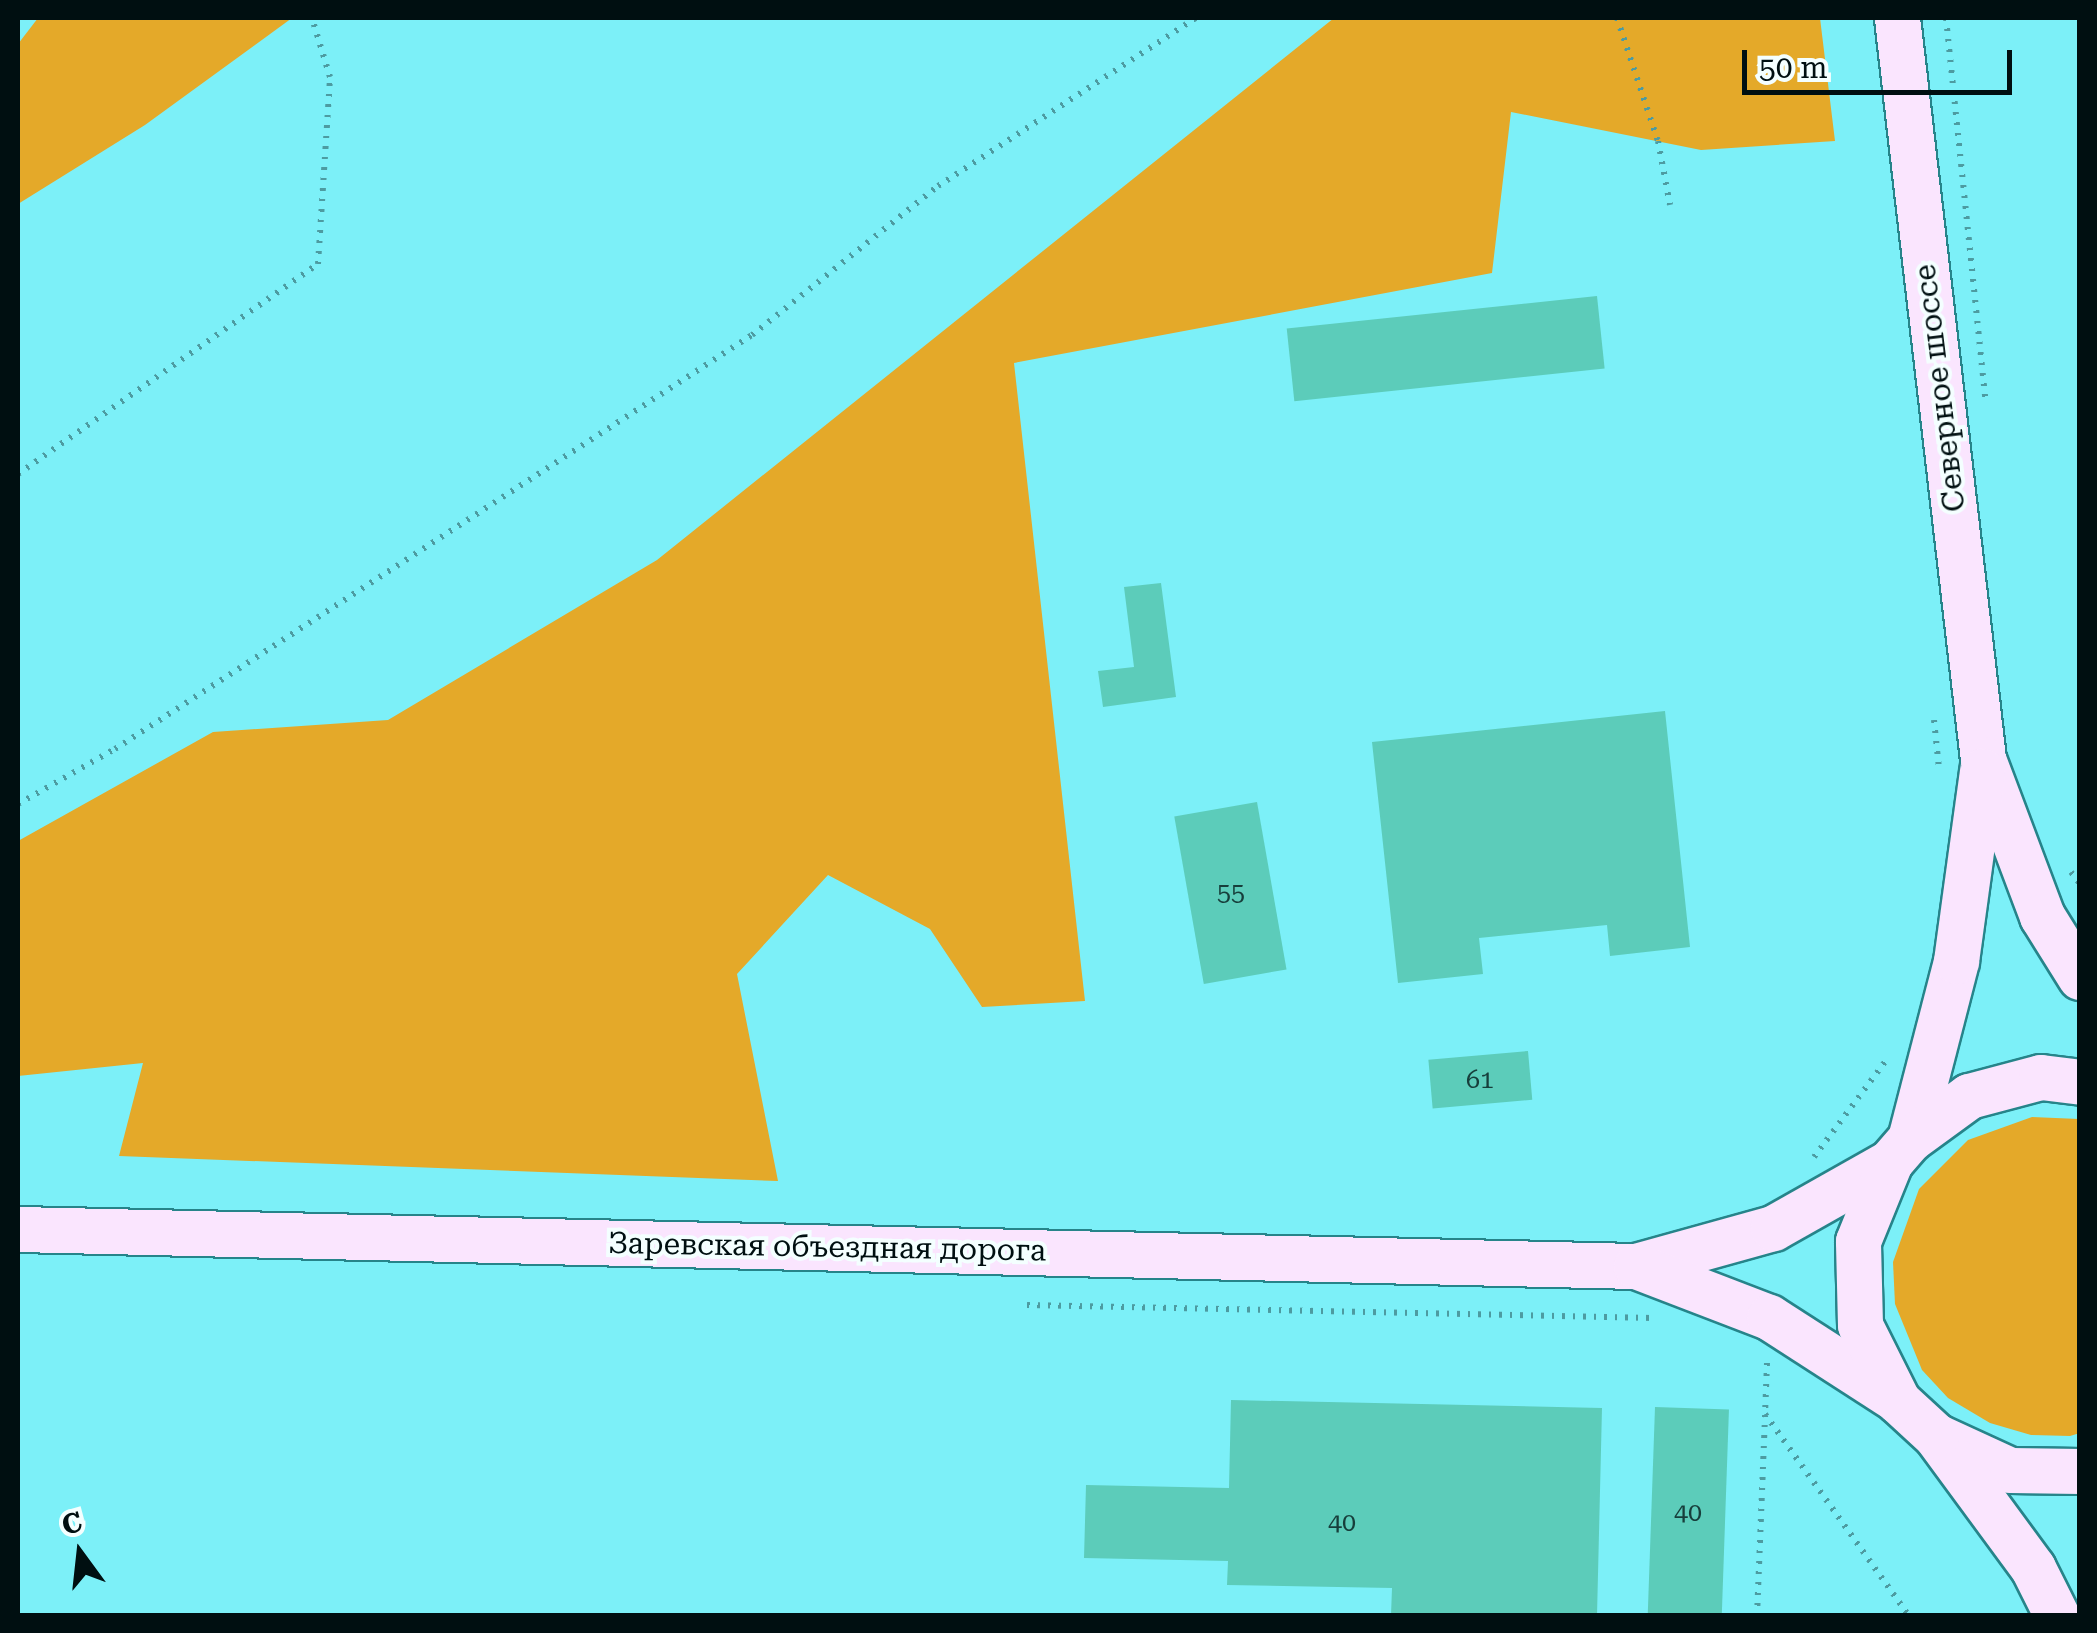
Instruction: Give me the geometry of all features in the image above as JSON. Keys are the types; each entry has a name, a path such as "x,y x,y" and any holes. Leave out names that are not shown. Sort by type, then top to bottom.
{"main road":[{"name":"Северное шоссе","path":"1897,18 1983,759"},
{"path":"1983,759 2042,916 2080,976"},
{"path":"1898,1401 1860,1325 1858,1241 1900,1150 1956,960 1983,759"},
{"path":"1636,1266 1773,1228 1900,1150 1970,1096 2041,1077 2080,1082"},
{"name":"Заревская объездная дорога","path":"18,1229 1636,1266"},
{"path":"1636,1266 1769,1318 1898,1401 1936,1436 2033,1568 2056,1616"},
{"path":"1936,1436 2010,1470 2080,1471"}],"path":[{"path":"18,474 318,264 330,78 312,18"},
{"path":"18,804 115,749 752,335 938,186 1196,18"},
{"path":"1617,18 1658,140 1670,206"},
{"path":"1946,18 1987,414"},
{"path":"1933,713 1940,773"},
{"path":"2060,856 2080,884"},
{"path":"1800,1171 1847,1116 1897,1040"},
{"path":"1026,1304 1659,1318"},
{"path":"1757,1616 1769,1318"},
{"path":"1757,1361 1767,1370"},
{"path":"1765,1414 1909,1616"}],"shaded area":[{"path":"38,18 292,18 145,125 18,204 18,44"},
{"path":"1334,18 1820,18 1835,141 1701,150 1511,112 1492,273 1014,363 1085,1001 982,1007 930,929 828,875 737,974 778,1181 119,1156 143,1063 18,1076 18,841 213,732 388,720 657,560"},
{"path":"2032,1117 2079,1119 2080,1433 2070,1436 2031,1435 1990,1423 1948,1398 1922,1370 1895,1304 1893,1262 1919,1189 1968,1140"}],"building":[{"path":"1597,296 1605,369 1294,401 1287,329"},
{"path":"1161,583 1176,697 1103,707 1098,671 1134,667 1124,587"},
{"path":"1665,711 1690,947 1610,956 1607,925 1479,938 1483,974 1398,983 1372,742"},
{"path":"1257,802 1287,969 1204,984 1174,817"},
{"path":"1528,1051 1532,1100 1433,1109 1428,1060"},
{"path":"1231,1400 1602,1408 1597,1616 1391,1615 1392,1588 1227,1585 1228,1561 1084,1558 1086,1485 1229,1488"},
{"path":"1655,1407 1729,1410 1722,1616 1648,1616"}]}
